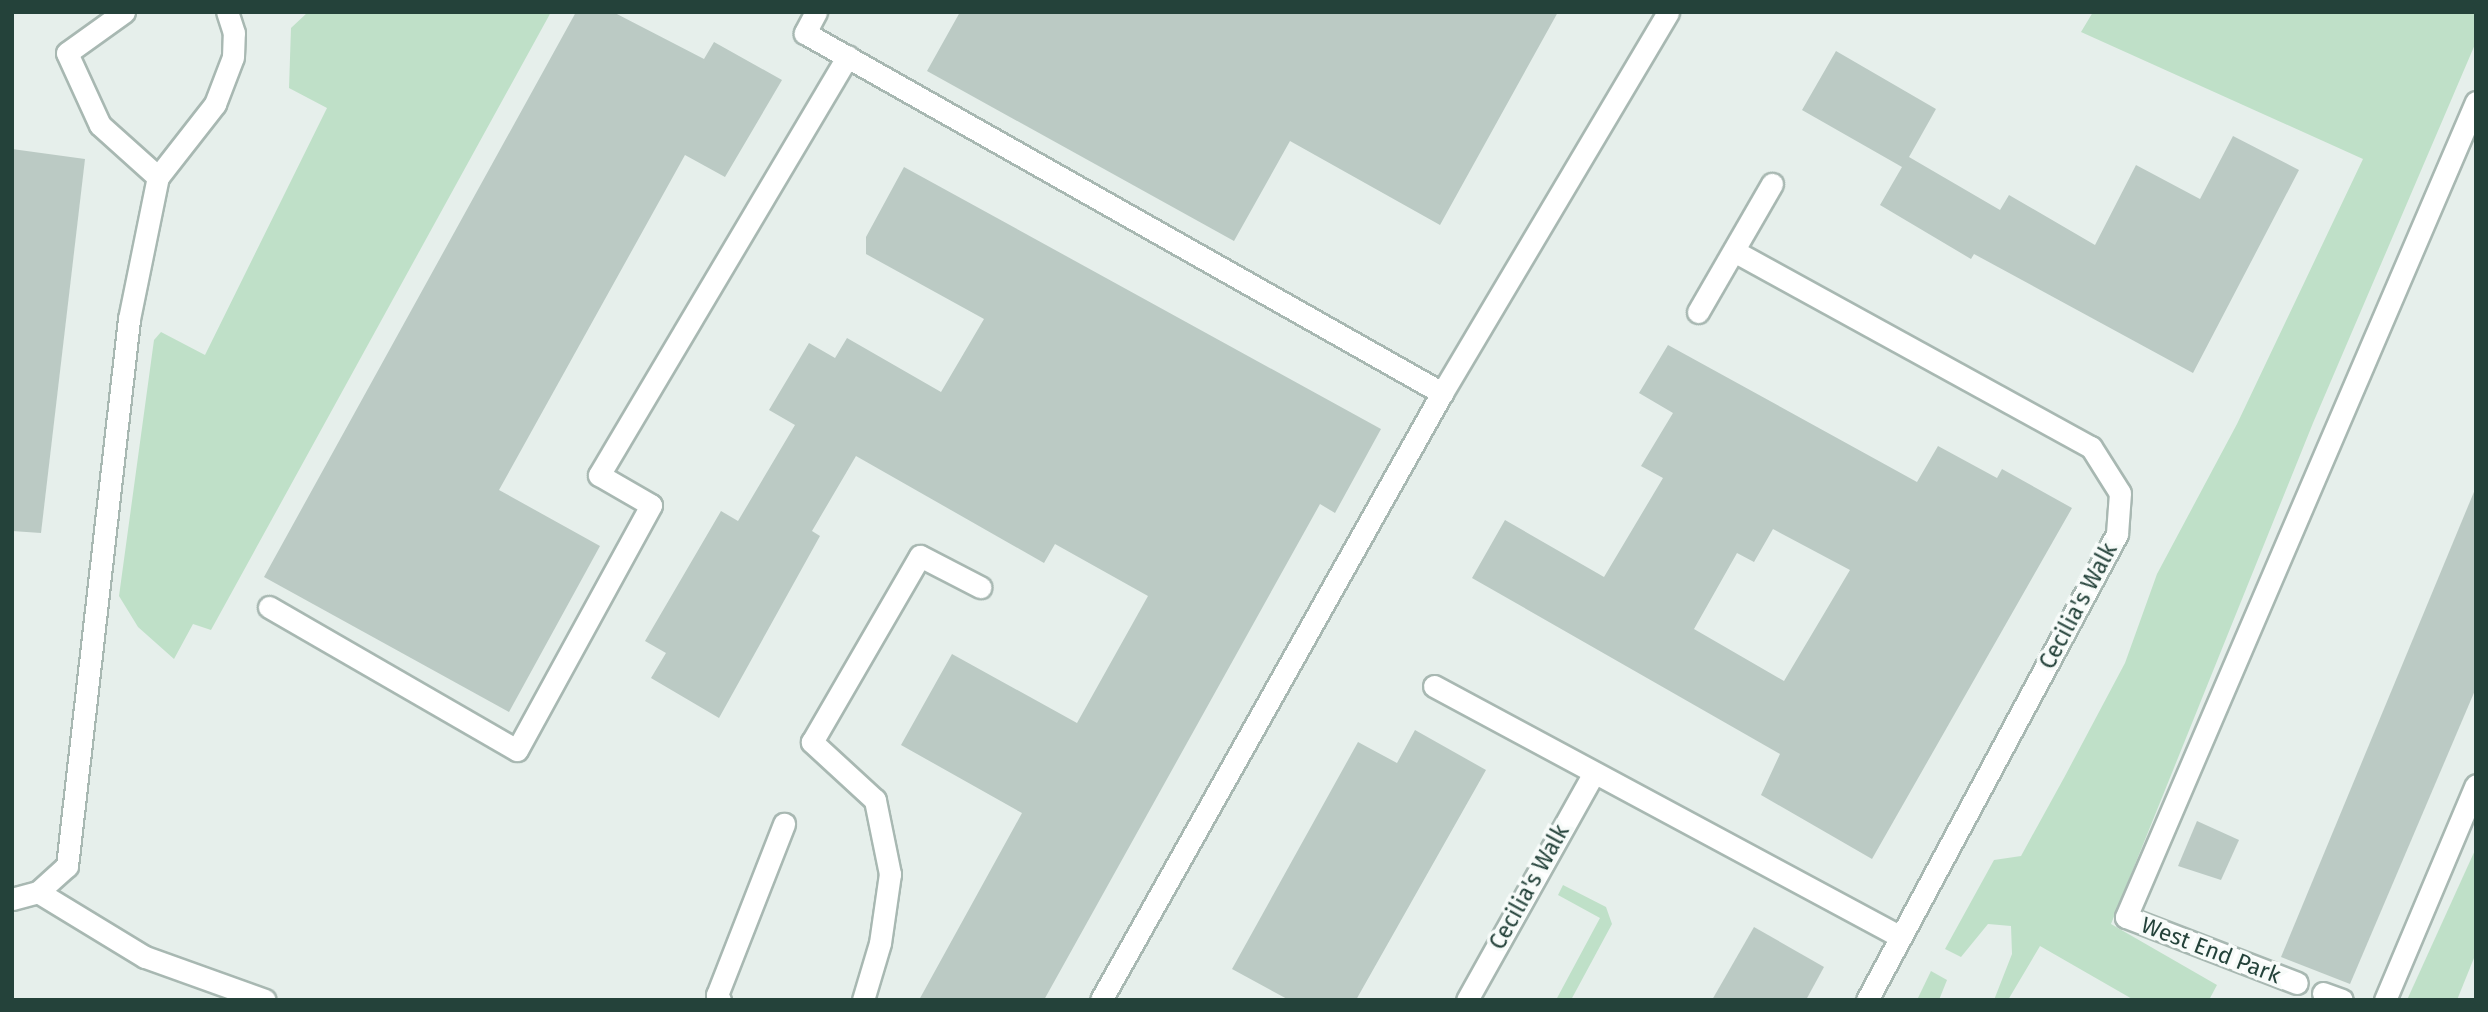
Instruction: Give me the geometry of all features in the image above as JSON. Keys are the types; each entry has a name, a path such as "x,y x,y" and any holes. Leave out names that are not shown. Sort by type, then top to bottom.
{"street":[{"path":"124,12 67,53 100,125 158,177"},
{"path":"12,899 38,891 66,866 129,319 158,177 215,104 233,57 234,33 227,12"},
{"path":"816,12 804,33 1442,393"},
{"path":"1101,1000 1442,393 1668,12"},
{"path":"269,607 517,750 651,505 599,475 848,56"},
{"name":"West End Park","path":"2297,983 2126,917 2476,102"},
{"path":"1698,312 1772,184"},
{"name":"Cecilia's Walk","path":"1734,251 2091,447 2120,492 2117,534 1867,1000"},
{"path":"863,1000 880,943 888,861 875,800 812,742 920,556 980,587"},
{"path":"1434,686 1592,775 1901,937"},
{"name":"Cecilia's Walk","path":"1467,1000 1592,775"},
{"path":"2385,1000 2476,785"},
{"path":"720,1000 717,995 784,824"},
{"path":"38,891 145,957 265,1000"}],"green space":[{"path":"308,12 551,12 211,630 193,624 174,659 138,627 119,596 154,340 161,332 205,355 327,108 289,88 291,28"},
{"path":"2093,12 2476,12 2476,42 2313,423 2111,924 2217,985 2209,1000 2134,1000 2040,946 2008,1000 1994,1000 2012,954 2011,926 1988,924 1961,957 1945,949 1994,860 2021,856 2125,663 2157,574 2237,424 2363,159 2081,32"},
{"path":"2476,848 2476,953 2457,1000 2407,1000"},
{"path":"1563,885 1606,907 1612,924 1571,1000 1556,1000 1600,918 1558,895"},
{"path":"1931,971 1947,980 1939,1000 1917,1000"}],"building":[{"path":"576,12 613,12 704,59 714,42 782,80 725,177 685,155 499,490 600,546 509,712 264,577"},
{"path":"960,12 1558,12 1440,225 1290,141 1234,241 927,71"},
{"path":"1836,51 1936,109 1909,157 2000,210 2009,195 2095,245 2136,165 2200,199 2233,136 2299,170 2193,373 1974,254 1971,259 1880,205 1902,167 1802,110"},
{"path":"12,149 85,159 41,533 12,531"},
{"path":"904,167 1381,429 1335,513 1320,504 1044,1000 919,1000 1022,813 901,745 952,654 1077,723 1148,596 1055,544 1044,563 856,456 812,531 820,536 719,718 651,678 666,653 645,641 721,511 738,521 795,425 769,410 809,343 835,358 847,338 941,392 984,319 866,254 866,237"},
{"path":"1668,345 1917,482 1938,446 1997,478 2002,469 2072,508 1872,859 1761,795 1780,754 1472,578 1505,520 1604,577 1663,478 1641,466 1673,413 1639,393","holes":["1773,529 1850,570 1784,681 1694,629 1737,553 1754,562"]},
{"path":"2476,487 2476,688 2350,984 2281,957"},
{"path":"1415,730 1486,770 1356,1000 1289,1000 1232,969 1358,742 1397,763"},
{"path":"2197,821 2239,840 2221,880 2178,866"},
{"path":"1754,927 1824,967 1806,1000 1712,1000"}]}
